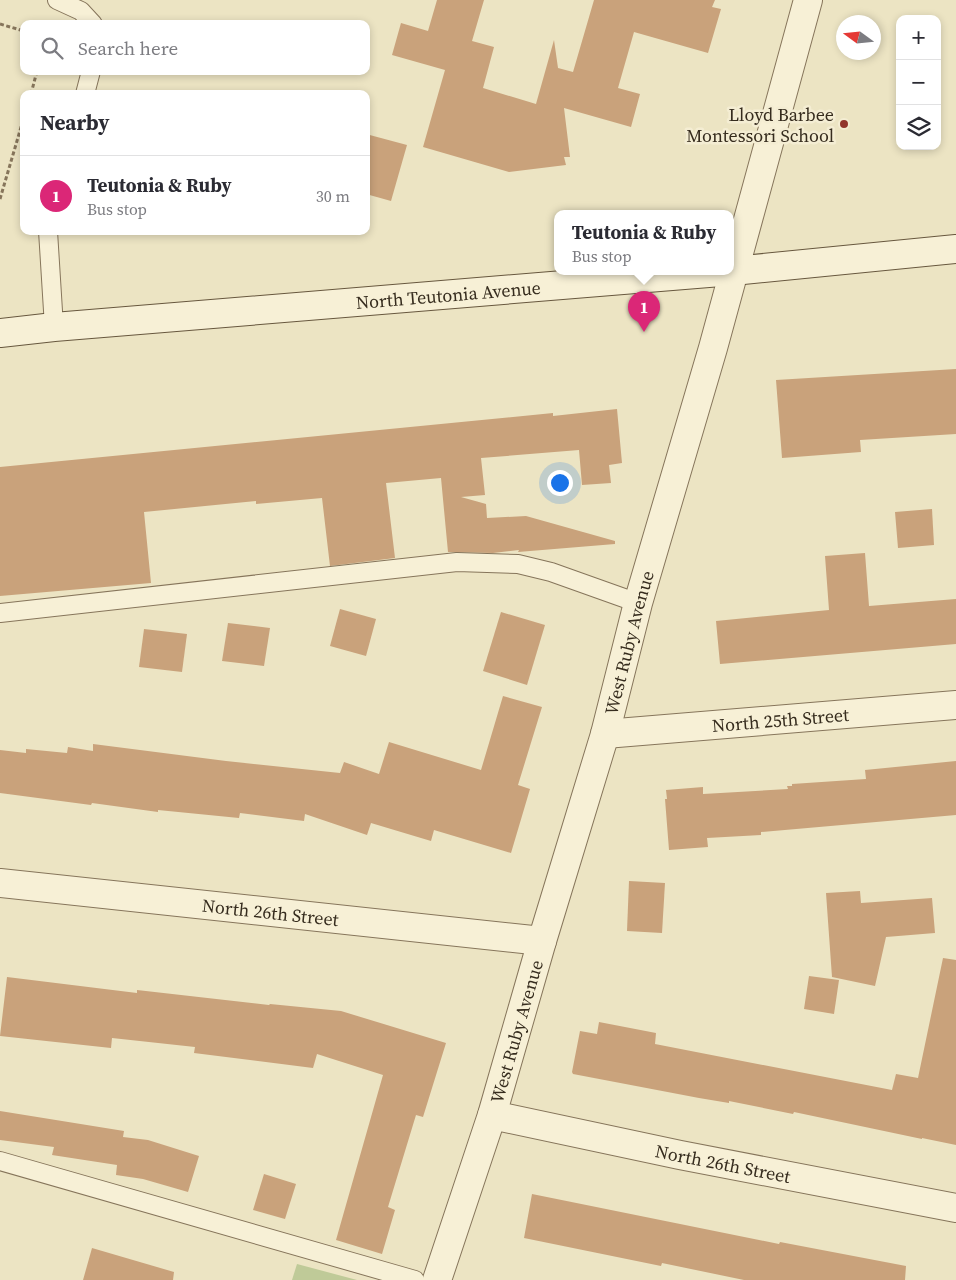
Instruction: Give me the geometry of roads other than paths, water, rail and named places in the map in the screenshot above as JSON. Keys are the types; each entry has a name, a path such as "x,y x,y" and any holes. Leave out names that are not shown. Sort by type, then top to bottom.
{"street":[{"name":"West Ruby Avenue","path":"734,268 808,0"},
{"name":"North Teutonia Avenue","path":"734,272 956,249"},
{"name":"North Teutonia Avenue","path":"0,333 696,275"},
{"name":"West Ruby Avenue","path":"437,1280 492,1114 605,734 638,604 710,358 732,275"},
{"name":"North 25th Street","path":"605,734 956,705"},
{"name":"North 26th Street","path":"0,883 542,941"},
{"name":"North 26th Street","path":"492,1114 680,1155 956,1208"}],"lane":[{"path":"57,0 81,11 89,20"},
{"path":"86,90 90,75"},
{"path":"48,235 54,327"},
{"path":"0,613 456,562 518,564 551,572 638,604"},
{"path":"0,1161 415,1280"}],"place":[{"name":"Lloyd Barbee Montessori School","path":"844,124"},
{"name":"Teutonia & Ruby","path":"644,332"}]}
